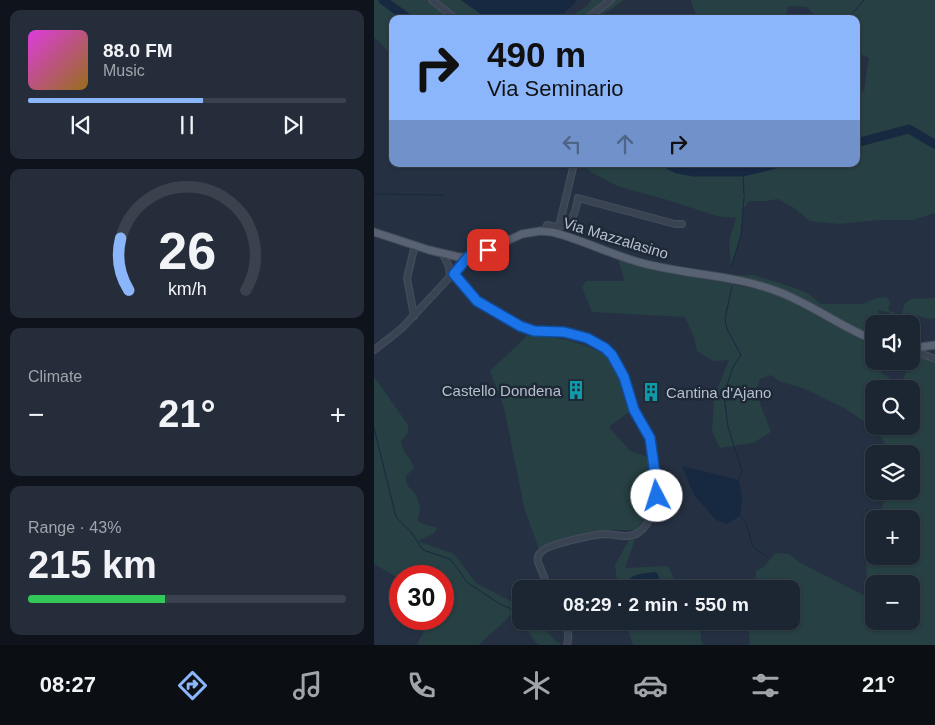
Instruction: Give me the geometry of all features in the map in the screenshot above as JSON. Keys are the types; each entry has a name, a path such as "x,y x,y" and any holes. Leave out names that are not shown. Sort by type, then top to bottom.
{"main road":[{"name":"Via Mazzalasino","path":"374,232 443,254 468,257 479,254 522,234 545,231 559,234 642,263 743,282 773,290 798,300 865,336"},
{"path":"920,347 935,344"}],"street":[{"path":"432,0 451,15"},
{"path":"591,15 611,0"},
{"path":"559,226 573,167"},
{"path":"545,231 547,226 564,226 568,223 573,215 578,198 675,224 682,224"},
{"path":"414,316 407,278 415,245"},
{"path":"443,254 452,275 477,301 520,326 534,331 564,332 577,335 605,348 618,363 634,410 650,438 657,496 648,521 635,534 624,536 606,534 586,536 544,549 537,558 545,580"},
{"path":"374,350 392,337 414,316 468,257"},
{"path":"920,353 935,359"},
{"path":"567,630 569,639 567,645"}],"green space":[{"path":"374,0 429,0 448,15 389,15 389,53 374,38"},
{"path":"437,0 461,0 482,15 457,15"},
{"path":"591,0 624,0 600,15 573,15 587,6"},
{"path":"691,0 935,0 935,213 913,220 878,220 839,224 810,221 794,208 778,199 749,201 743,209 741,235 731,267 729,241 736,218 717,216 617,186 585,167 860,167 860,93 864,91 869,58 860,54 860,15 814,15 807,7 788,6 787,15 696,15"},
{"path":"617,257 655,270 759,290 784,298 865,341 865,370 881,370 881,373 893,380 865,380 865,422 846,409 803,388 781,382 771,375 760,379 756,393 771,432 753,443 720,448 712,431 714,397 729,360 713,361 697,351 694,337 685,317 592,312 582,287 586,281 625,281"},
{"path":"753,275 795,288 809,294 821,304 863,304 876,298 886,297 890,302 888,310 899,315 892,315 879,310 877,315 865,315 865,334 806,302 729,276"},
{"path":"935,298 935,318 931,319 906,313 905,315 901,315 905,303 911,299"},
{"path":"528,335 577,343 604,354 613,366 630,411 609,427 630,451 647,457 649,467 651,501 645,517 636,530 602,530 572,536 539,549 525,511 504,408 490,371"},
{"path":"920,357 935,361 935,645 750,645 749,630 800,630 800,580 756,580 756,571 764,567 775,553 789,554 799,562 865,596 865,630 920,630 920,575 867,575 866,565 920,565 920,510 881,510 885,500 920,500 920,445 885,445 880,435 920,435 920,380 903,380 907,370 920,370"},
{"path":"374,379 408,425 407,434 401,440 401,444 414,468 406,476 406,480 408,486 416,495 420,510 418,520 420,523 437,529 431,535 418,541 454,554 476,583 512,602 512,614 479,645 417,645 424,630 454,630 454,565 389,565 389,573 374,564"},
{"path":"629,540 635,540 625,568 668,566 675,580 658,580 655,572 633,576 631,580 617,580 615,565"},
{"path":"528,630 548,630 561,645 540,645 535,642"},
{"path":"628,630 700,630 701,640 704,645 633,645"}],"water":[{"path":"461,0 577,1 562,15 482,15"},
{"path":"682,466 739,480 742,498 740,516 727,524 716,520 694,495"},
{"path":"655,572 659,578 658,580 630,580 630,578 639,574"}],"waterway":[{"path":"383,0 404,15"},
{"path":"851,15 864,0"},
{"path":"860,142 909,129 936,145"},
{"path":"673,167 694,172 743,172 764,167"},
{"path":"743,172 744,195"},
{"path":"374,194 443,195"},
{"path":"731,267 741,235 744,198"},
{"path":"732,286 725,319 727,329 741,355 733,367 724,395 728,427 742,471 739,480"},
{"path":"374,428 396,517 411,532 423,550 450,559 468,583 500,604 512,609"},
{"path":"740,516 746,523 753,547 768,557"},
{"path":"545,630 558,642"}],"place":[{"name":"Castello Dondena","path":"576,390"},
{"name":"Cantina d'Ajano","path":"651,392"}],"route":[{"path":"488,250 468,257 454,274 477,301 529,330 564,332 587,338 605,348 618,363 634,410 650,438 657,496"}]}
